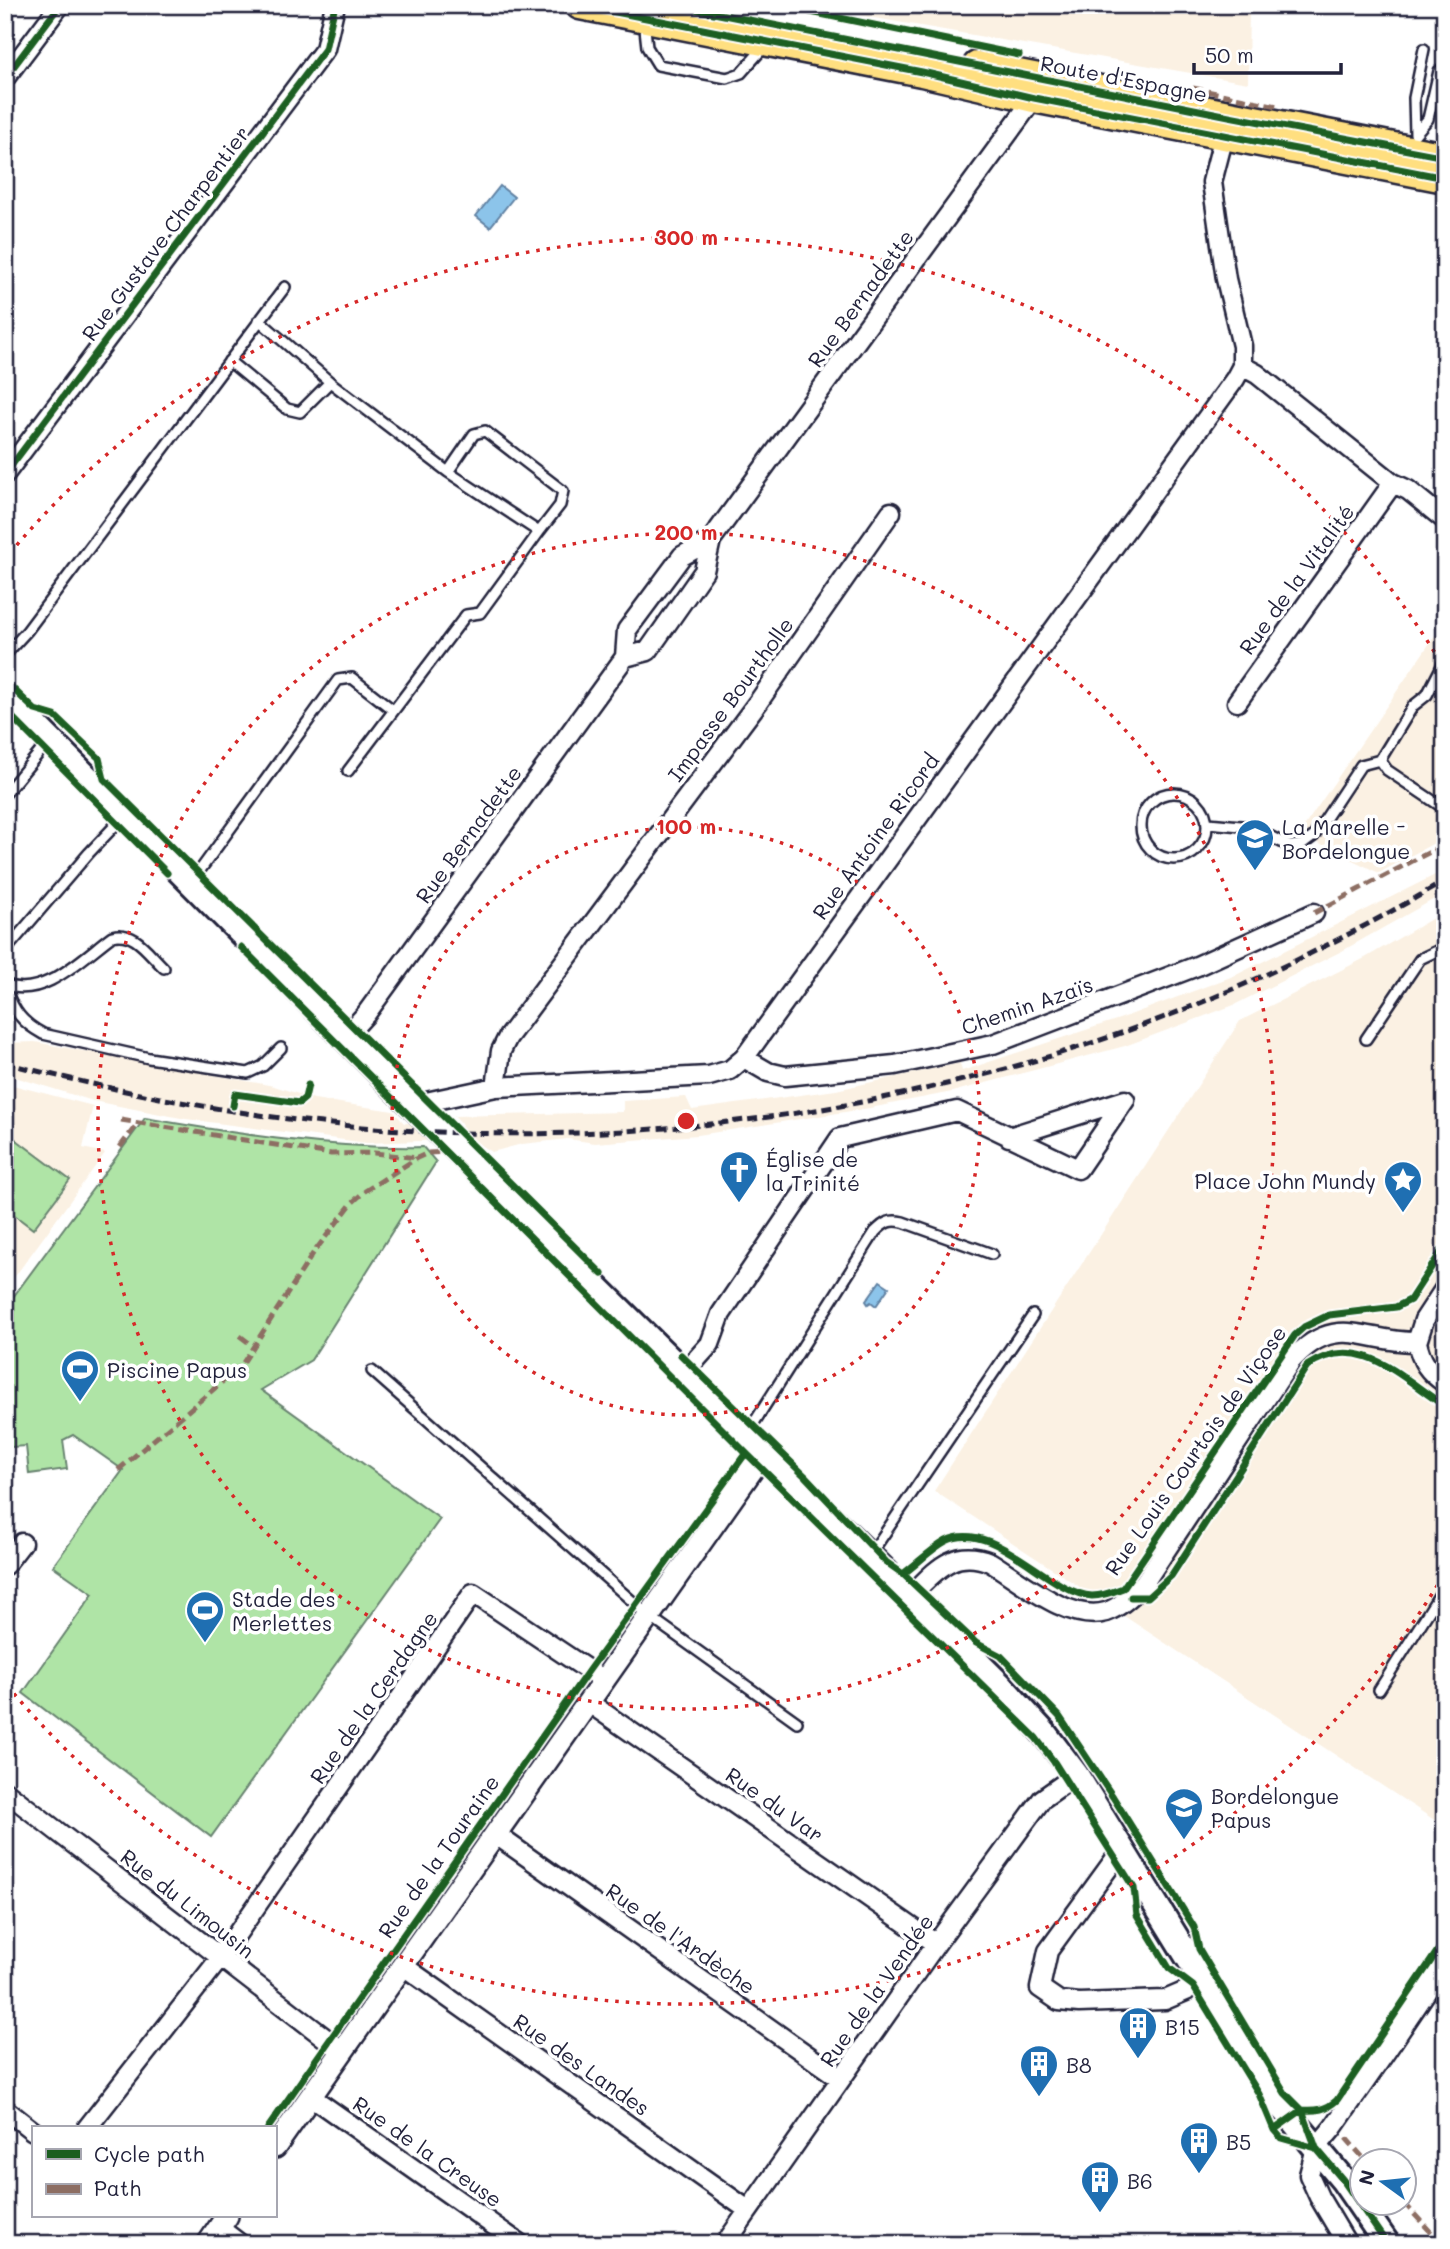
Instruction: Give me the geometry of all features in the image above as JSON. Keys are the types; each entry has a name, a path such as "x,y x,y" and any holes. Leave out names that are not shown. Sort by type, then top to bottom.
{"main road":[{"name":"Route d'Espagne","path":"580,5 922,72 1036,88"},
{"name":"Route d'Espagne","path":"674,5 1036,88 1227,125 1445,157"},
{"name":"Route d'Espagne","path":"1227,125 1445,178"},
{"path":"5,695 412,1105 1000,1685 1044,1732 1076,1775 1284,2112 1343,2180 1387,2244"}],"street":[{"path":"6,76 60,5"},
{"name":"Rue Gustave Charpentier","path":"5,474 325,49 335,5"},
{"name":"Rue Bernadette","path":"625,657 648,651 704,570 711,540 1036,88"},
{"path":"1227,125 1212,182 1226,279 1242,346 1242,366 1257,374 1393,483 1408,490 1445,520"},
{"name":"Rue Antoine Ricord","path":"412,1105 496,1087 696,1077 730,1070 744,1058 1242,366"},
{"name":"Rue de la Vitalité","path":"1237,702 1393,483"},
{"name":"Impasse Bourtholle","path":"496,1087 501,1051 508,1037 759,701 891,512"},
{"name":"Rue Bernadette","path":"346,1036 366,1014 625,657 627,630 682,556 711,540"},
{"name":"Chemin Azaïs","path":"744,1058 768,1072 785,1076 895,1065 980,1047 1029,1032 1184,971 1314,913"},
{"path":"684,1373 710,1344 721,1314 840,1138 957,1111 1009,1137 1078,1169 1125,1100 1009,1137"},
{"path":"1445,1288 1424,1320 1417,1342 1421,1360 1433,1375 1445,1383"},
{"name":"Rue Louis Courtois de Viçose","path":"910,1597 941,1566 953,1559 979,1557 1064,1608 1081,1614 1108,1611 1131,1597 1144,1583 1291,1361 1303,1348 1315,1340 1346,1331 1400,1342 1417,1342"},
{"name":"Rue de la Touraine","path":"276,2146 754,1468 766,1455"},
{"path":"5,1564 22,1543"},
{"name":"Rue de la Cerdagne","path":"221,1957 473,1593 603,1681"},
{"name":"Rue du Var","path":"588,1702 936,1944"},
{"name":"Rue de la Vendée","path":"725,2244 1042,1798 1076,1775"},
{"name":"Rue du Limousin","path":"5,1791 342,2051"},
{"name":"Rue de l'Ardèche","path":"495,1834 841,2079"},
{"path":"1125,1853 1115,1859 1048,1951 1040,1988 1059,2001 1079,2003 1165,2000 1186,1991 1199,1976"},
{"path":"89,2126 221,1957"},
{"path":"1348,2244 1319,2197 1309,2175 1316,2148 1332,2129 1445,1964"},
{"name":"Rue des Landes","path":"402,1965 748,2210"},
{"name":"Rue de la Creuse","path":"310,2096 520,2244"},
{"path":"5,2109 32,2130"},
{"path":"218,2229 240,2244"}],"lane":[{"path":"644,18 647,47 658,65 727,78 741,73 767,43"},
{"path":"1424,49 1414,98 1415,134 1428,118 1439,71"},
{"path":"5,654 27,631 285,287"},
{"path":"259,320 330,382 448,472 539,532"},
{"path":"229,361 288,409 300,412 330,382"},
{"path":"348,771 466,615 480,613 560,505 563,491 485,431 474,434 448,472"},
{"path":"1380,760 1413,706 1427,695 1445,660"},
{"path":"192,881 338,680 352,678 393,710"},
{"path":"5,794 50,739"},
{"path":"1380,760 1387,770 1445,809"},
{"path":"1208,823 1252,827 1289,846 1302,845 1314,836 1361,765 1380,760"},
{"path":"1178,793 1192,798 1203,809 1208,823 1206,838 1198,850 1185,858 1170,860 1156,855 1146,844 1141,830 1143,815 1151,803 1164,795 1178,793"},
{"path":"5,951 95,846 126,815"},
{"path":"5,987 17,990 33,988 51,981 112,936 122,934 132,937 164,968"},
{"path":"1366,1040 1420,958 1445,947"},
{"path":"5,987 15,1011 29,1026 43,1034 149,1058 248,1073 263,1066 281,1048"},
{"path":"746,1435 875,1232 885,1222 893,1219 992,1254"},
{"path":"869,1556 1033,1315"},
{"path":"372,1371 649,1616 797,1722"},
{"path":"1379,1690 1445,1586"}],"shaded area":[{"path":"800,5 1249,5 1248,83"},
{"path":"1445,621 1445,837 1379,873 1299,834"},
{"path":"1445,870 1445,893 1342,951 1234,1005 1125,1046 952,1092 698,1135 595,1143 568,1139 522,1144 492,1152 472,1139 367,1143 186,1119 93,1101 5,1074 5,1043 35,1042 274,1086 314,1099 393,1111 404,1123 463,1126 454,1116 623,1112 623,1101 686,1097 692,1110 836,1090 960,1063 962,1071 1122,1018 1236,975"},
{"path":"1445,911 1445,1827 934,1491 1240,1021 1365,958"},
{"path":"5,1083 93,1106 83,1148 105,1153 5,1290"}],"green space":[{"path":"145,1118 318,1143 423,1147 436,1162 311,1360 261,1390 440,1519 211,1837 23,1693 93,1594 53,1566 123,1470 73,1435 63,1440 67,1469 29,1474 26,1446 11,1447 11,1427 5,1422 5,1308"},
{"path":"6,1132 70,1180 33,1229 5,1208"}],"water":[{"path":"500,186 514,197 490,227 476,216"},
{"path":"880,1281 889,1287 876,1306 871,1302 868,1304 866,1301"}],"railway":[{"path":"5,1063 134,1093 264,1116 351,1126 463,1133 577,1133 690,1126 804,1112 916,1091 1026,1063 1133,1029 1291,963 1369,924 1445,881"}],"marked path":[{"path":"1193,88 1277,106"},
{"path":"1314,913 1445,844"},
{"path":"121,1120 331,1154 374,1153 417,1158"},
{"path":"120,1147 138,1123"},
{"path":"118,1470 241,1366 314,1252 352,1203 365,1191 417,1158 428,1153 447,1152"},
{"path":"240,1336 253,1346"},
{"path":"1346,2138 1355,2148"},
{"path":"1418,2218 1442,2244"}],"cycle path":[{"path":"5,78 60,5"},
{"path":"5,474 325,49 335,5"},
{"path":"580,5 922,72 1034,98 1445,178"},
{"path":"674,5 1445,157"},
{"path":"777,5 1019,55"},
{"path":"5,681 35,710 55,716 99,758 104,779 602,1274"},
{"path":"5,710 167,873"},
{"path":"241,947 747,1454 1036,1738 1134,1888 1137,1915 1169,1968 1193,1986 1259,2094 1274,2130 1281,2138 1316,2148"},
{"path":"233,1106 235,1094 299,1103 305,1098 308,1085"},
{"path":"903,1574 940,1544 964,1536 982,1539 1001,1547 1075,1592 1096,1596 1123,1588 1295,1335 1304,1327 1329,1315 1396,1307 1410,1300 1445,1246"},
{"path":"1131,1597 1148,1597 1171,1576 1307,1366 1326,1356 1344,1353 1362,1355 1396,1372 1445,1406"},
{"path":"681,1355 805,1476 886,1562 903,1574 976,1643 1001,1656 1059,1716 1194,1927 1199,1949 1285,2093 1302,2110 1316,2148 1343,2180 1387,2244"},
{"path":"269,2126 589,1670 747,1454"},
{"path":"1274,2130 1302,2110 1321,2109 1337,2100 1445,1940"}],"place":[{"name":"La Marelle - Bordelongue","path":"1255,872"},
{"name":"Église de la Trinité","path":"739,1204"},
{"name":"Place John Mundy","path":"1403,1214"},
{"name":"Piscine Papus","path":"80,1403"},
{"name":"Stade des Merlettes","path":"205,1644"},
{"name":"Bordelongue Papus","path":"1184,1841"},
{"name":"B15","path":"1138,2060"},
{"name":"B8","path":"1039,2098"},
{"name":"B5","path":"1199,2175"},
{"name":"B6","path":"1100,2214"}]}
